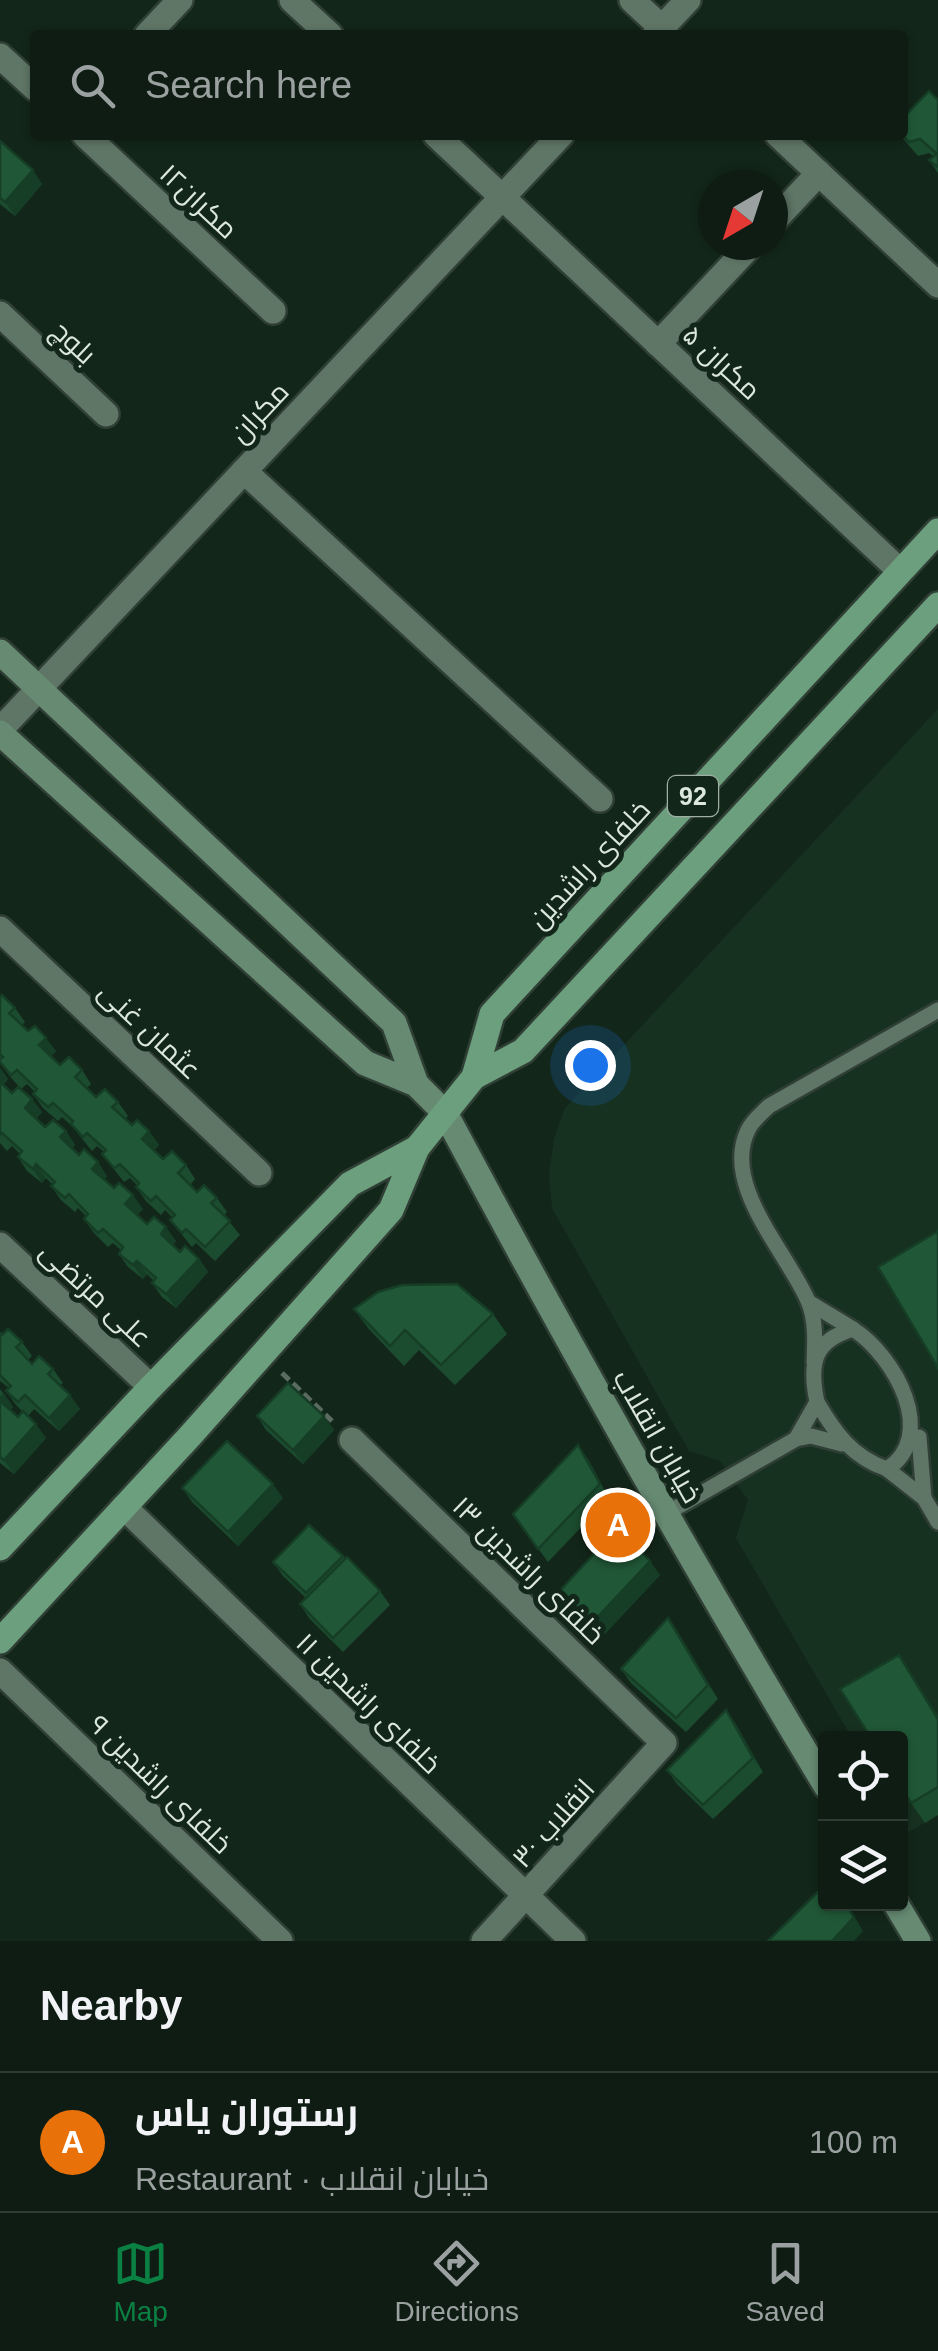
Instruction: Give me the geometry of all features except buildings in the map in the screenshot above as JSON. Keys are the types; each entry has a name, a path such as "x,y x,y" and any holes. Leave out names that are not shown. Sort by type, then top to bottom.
{"main road":[{"name":"خلفای راشدین","path":"474,1077 492,1014 938,530"},
{"name":"خلفای راشدین","path":"0,1641 391,1210 418,1148 474,1077 522,1051 938,605"},
{"name":"خلفای راشدین","path":"0,1548 350,1184 418,1148"}],"street":[{"path":"152,30 180,0"},
{"path":"292,0 325,30"},
{"path":"632,0 657,30"},
{"path":"661,30 688,0"},
{"path":"0,56 30,83"},
{"name":"مکران۱۲","path":"90,140 273,311"},
{"name":"مکران ۵","path":"441,140 900,571"},
{"name":"مکران","path":"0,732 556,140"},
{"path":"783,140 938,286"},
{"path":"788,206 819,173"},
{"path":"658,344 737,260"},
{"name":"بلوچ","path":"0,314 106,414"},
{"path":"244,470 600,799"},
{"path":"0,652 394,1023 416,1084"},
{"path":"0,732 365,1062 416,1084"},
{"name":"عثمان غنی","path":"0,929 260,1174"},
{"name":"خیابان انقلاب","path":"416,1084 445,1113 510,1237 818,1772"},
{"name":"علی مرتضی","path":"0,1245 151,1387"},
{"name":"خلفای راشدین ۱۳","path":"352,1440 664,1743"},
{"name":"خلفای راشدین ۱۱","path":"124,1507 573,1941"},
{"name":"خلفای راشدین ۹","path":"0,1671 280,1941"},
{"name":"انقلاب ۳۰","path":"484,1941 664,1743"},
{"path":"900,1911 918,1941"}],"lane":[{"path":"938,1010 768,1106 748,1129 740,1162 748,1194 810,1303 815,1341 812,1375 817,1402 847,1445 924,1498 938,1522"},
{"path":"810,1303 872,1342 898,1367 915,1395 920,1413 924,1498"},
{"path":"814,1362 832,1336 854,1329"},
{"path":"668,1513 796,1438 817,1402"},
{"path":"886,1469 901,1462 919,1436"},
{"path":"796,1438 826,1438 847,1445"}],"path":[{"path":"262,1354 352,1440"}],"shaded area":[{"path":"938,709 938,1815 908,1832 908,1731 848,1731 736,1538 748,1500 720,1461 689,1451 552,1208 549,1174 554,1139 565,1108"}],"place":[{"name":"رستوران یاس","path":"618,1525"}]}
